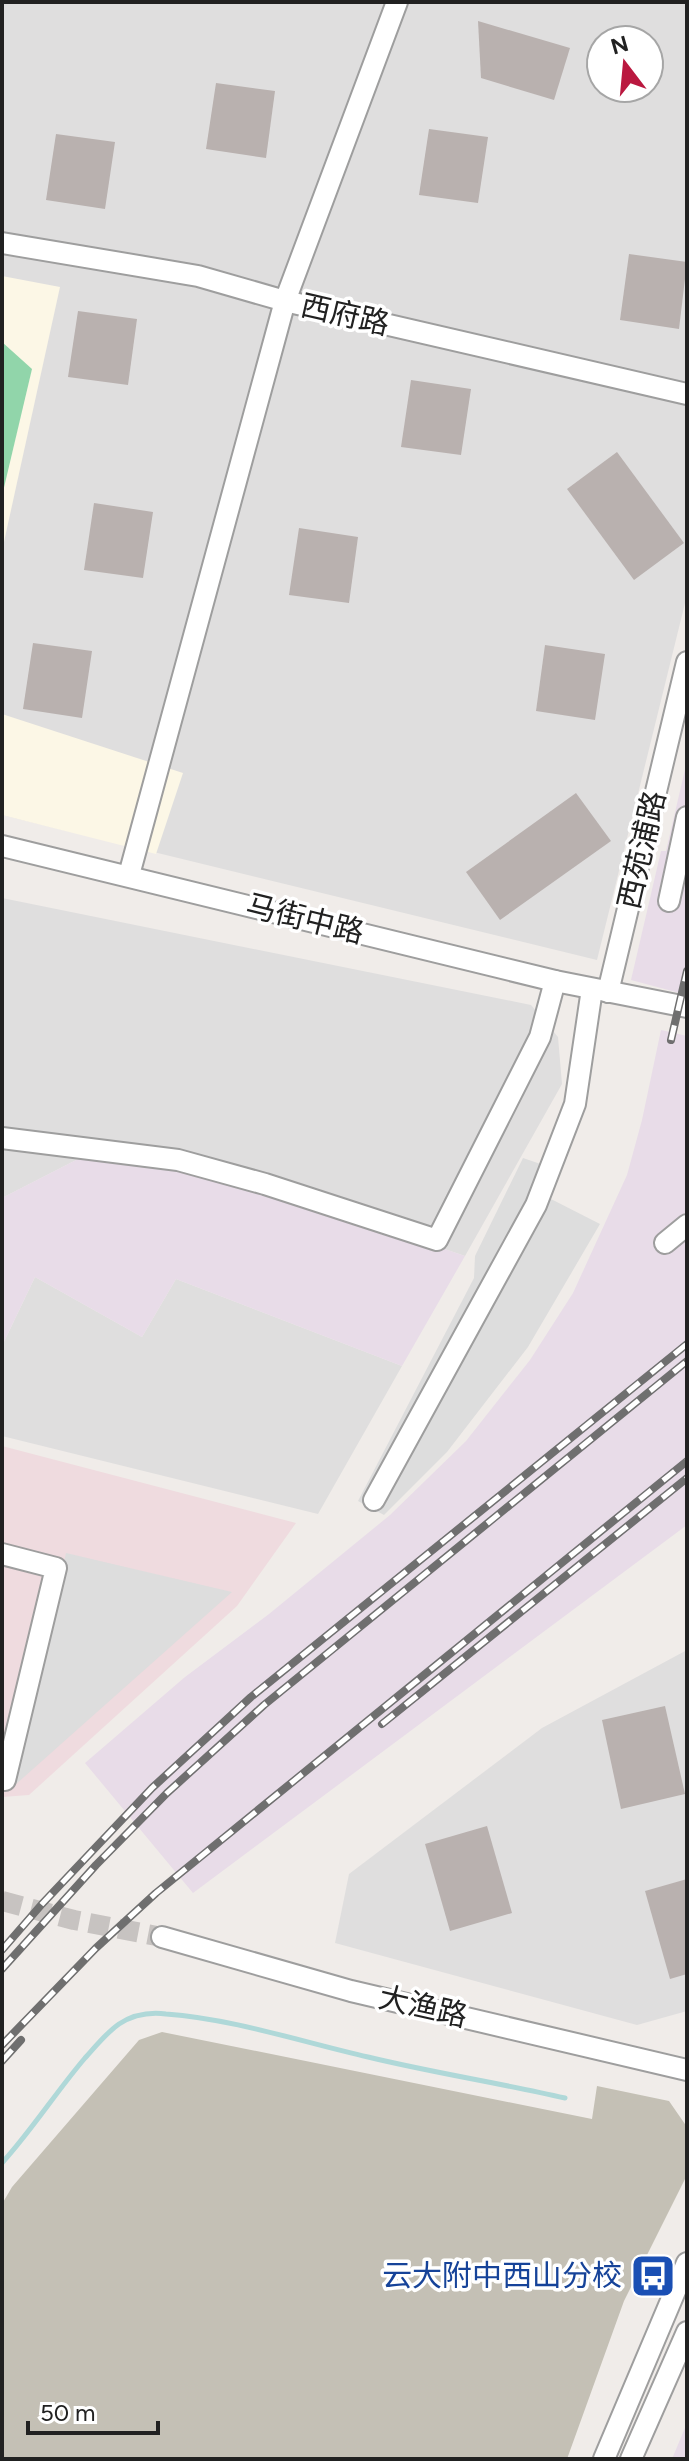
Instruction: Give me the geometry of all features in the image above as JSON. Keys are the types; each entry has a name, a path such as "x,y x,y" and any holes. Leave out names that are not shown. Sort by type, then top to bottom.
{"street":[{"path":"129,875 285,301 397,2"},
{"name":"西府路","path":"2,243 198,276 285,301 687,394"},
{"name":"西苑浦路","path":"374,1500 536,1205 575,1104 600,990 687,662"},
{"path":"669,901 687,817"},
{"name":"马街中路","path":"2,846 600,990"},
{"path":"2,1138 178,1160 265,1184 437,1240 540,1037 555,981"},
{"path":"600,990 687,1007"},
{"path":"600,990 623,1005 687,1020"},
{"path":"665,1243 687,1225"},
{"path":"2,1554 56,1568 5,1780 2,1779"},
{"name":"大渔路","path":"162,1937 351,1991 687,2070"},
{"path":"604,2459 687,2263"},
{"path":"631,2459 641,2429 687,2332"}],"shaded area":[{"path":"2,2 687,2 687,595 597,960 2,815"},
{"path":"2,276 60,287 2,551"},
{"path":"2,714 183,773 156,854 2,815"},
{"path":"687,761 687,995 631,980 661,851 666,851"},
{"path":"2,898 531,1005 558,1037 562,1084 465,1256 299,1199 82,1157 2,1198"},
{"path":"661,1030 687,1036 687,1525 193,1893 85,1763 185,1677 269,1614 390,1515 466,1441 530,1360 573,1293 627,1175"},
{"path":"82,1157 186,1171 299,1199 465,1256 402,1366 176,1279 142,1337 35,1277 2,1346 2,1198"},
{"path":"523,1158 561,1171 549,1198 600,1224 528,1347 447,1452 384,1515 358,1501 474,1278 475,1256"},
{"path":"35,1277 142,1337 176,1279 402,1366 318,1514 2,1436 2,1346"},
{"path":"2,1446 296,1523 237,1606 29,1795 2,1797"},
{"path":"66,1553 232,1592 15,1785"},
{"path":"687,1650 687,2011 637,2025 335,1943 349,1874 542,1728"},
{"path":"162,2032 592,2119 597,2086 669,2101 687,2127 687,2175 624,2301 567,2459 2,2459 2,2204 12,2187 139,2040"},
{"path":"687,2423 687,2459 672,2459"}],"green space":[{"path":"2,342 32,369 2,496"}],"building":[{"path":"478,21 570,48 554,100 481,78"},
{"path":"216,83 275,91 266,158 206,149"},
{"path":"429,129 488,137 478,203 419,195"},
{"path":"56,134 115,142 105,209 46,200"},
{"path":"629,254 687,262 679,329 620,320"},
{"path":"78,311 137,319 128,385 68,377"},
{"path":"411,380 471,389 461,455 401,447"},
{"path":"617,452 684,543 634,580 567,489"},
{"path":"94,503 153,512 143,578 84,570"},
{"path":"299,528 358,537 349,603 289,595"},
{"path":"33,643 92,651 82,718 23,709"},
{"path":"545,645 605,654 595,720 536,711"},
{"path":"576,793 611,841 500,920 466,872"},
{"path":"665,1706 685,1794 621,1809 602,1720"},
{"path":"487,1826 512,1913 450,1931 425,1844"},
{"path":"687,1879 687,1974 670,1979 645,1891"}],"waterway":[{"path":"2,2163 105,2036 124,2021 148,2014 217,2021 393,2063 565,2098"}],"tunnel":[{"path":"2,1901 74,1920 162,1937"}],"railway":[{"path":"671,1040 687,971"},
{"path":"2,1950 152,1788 251,1697 687,1344"},
{"path":"2,1969 96,1865 167,1793 264,1705 687,1361"},
{"path":"2,2045 96,1948 156,1893 687,1461"},
{"path":"382,1724 687,1478"},
{"path":"2,2061 21,2040"}],"place":[{"name":"云大附中西山分校","path":"653,2276"}]}
